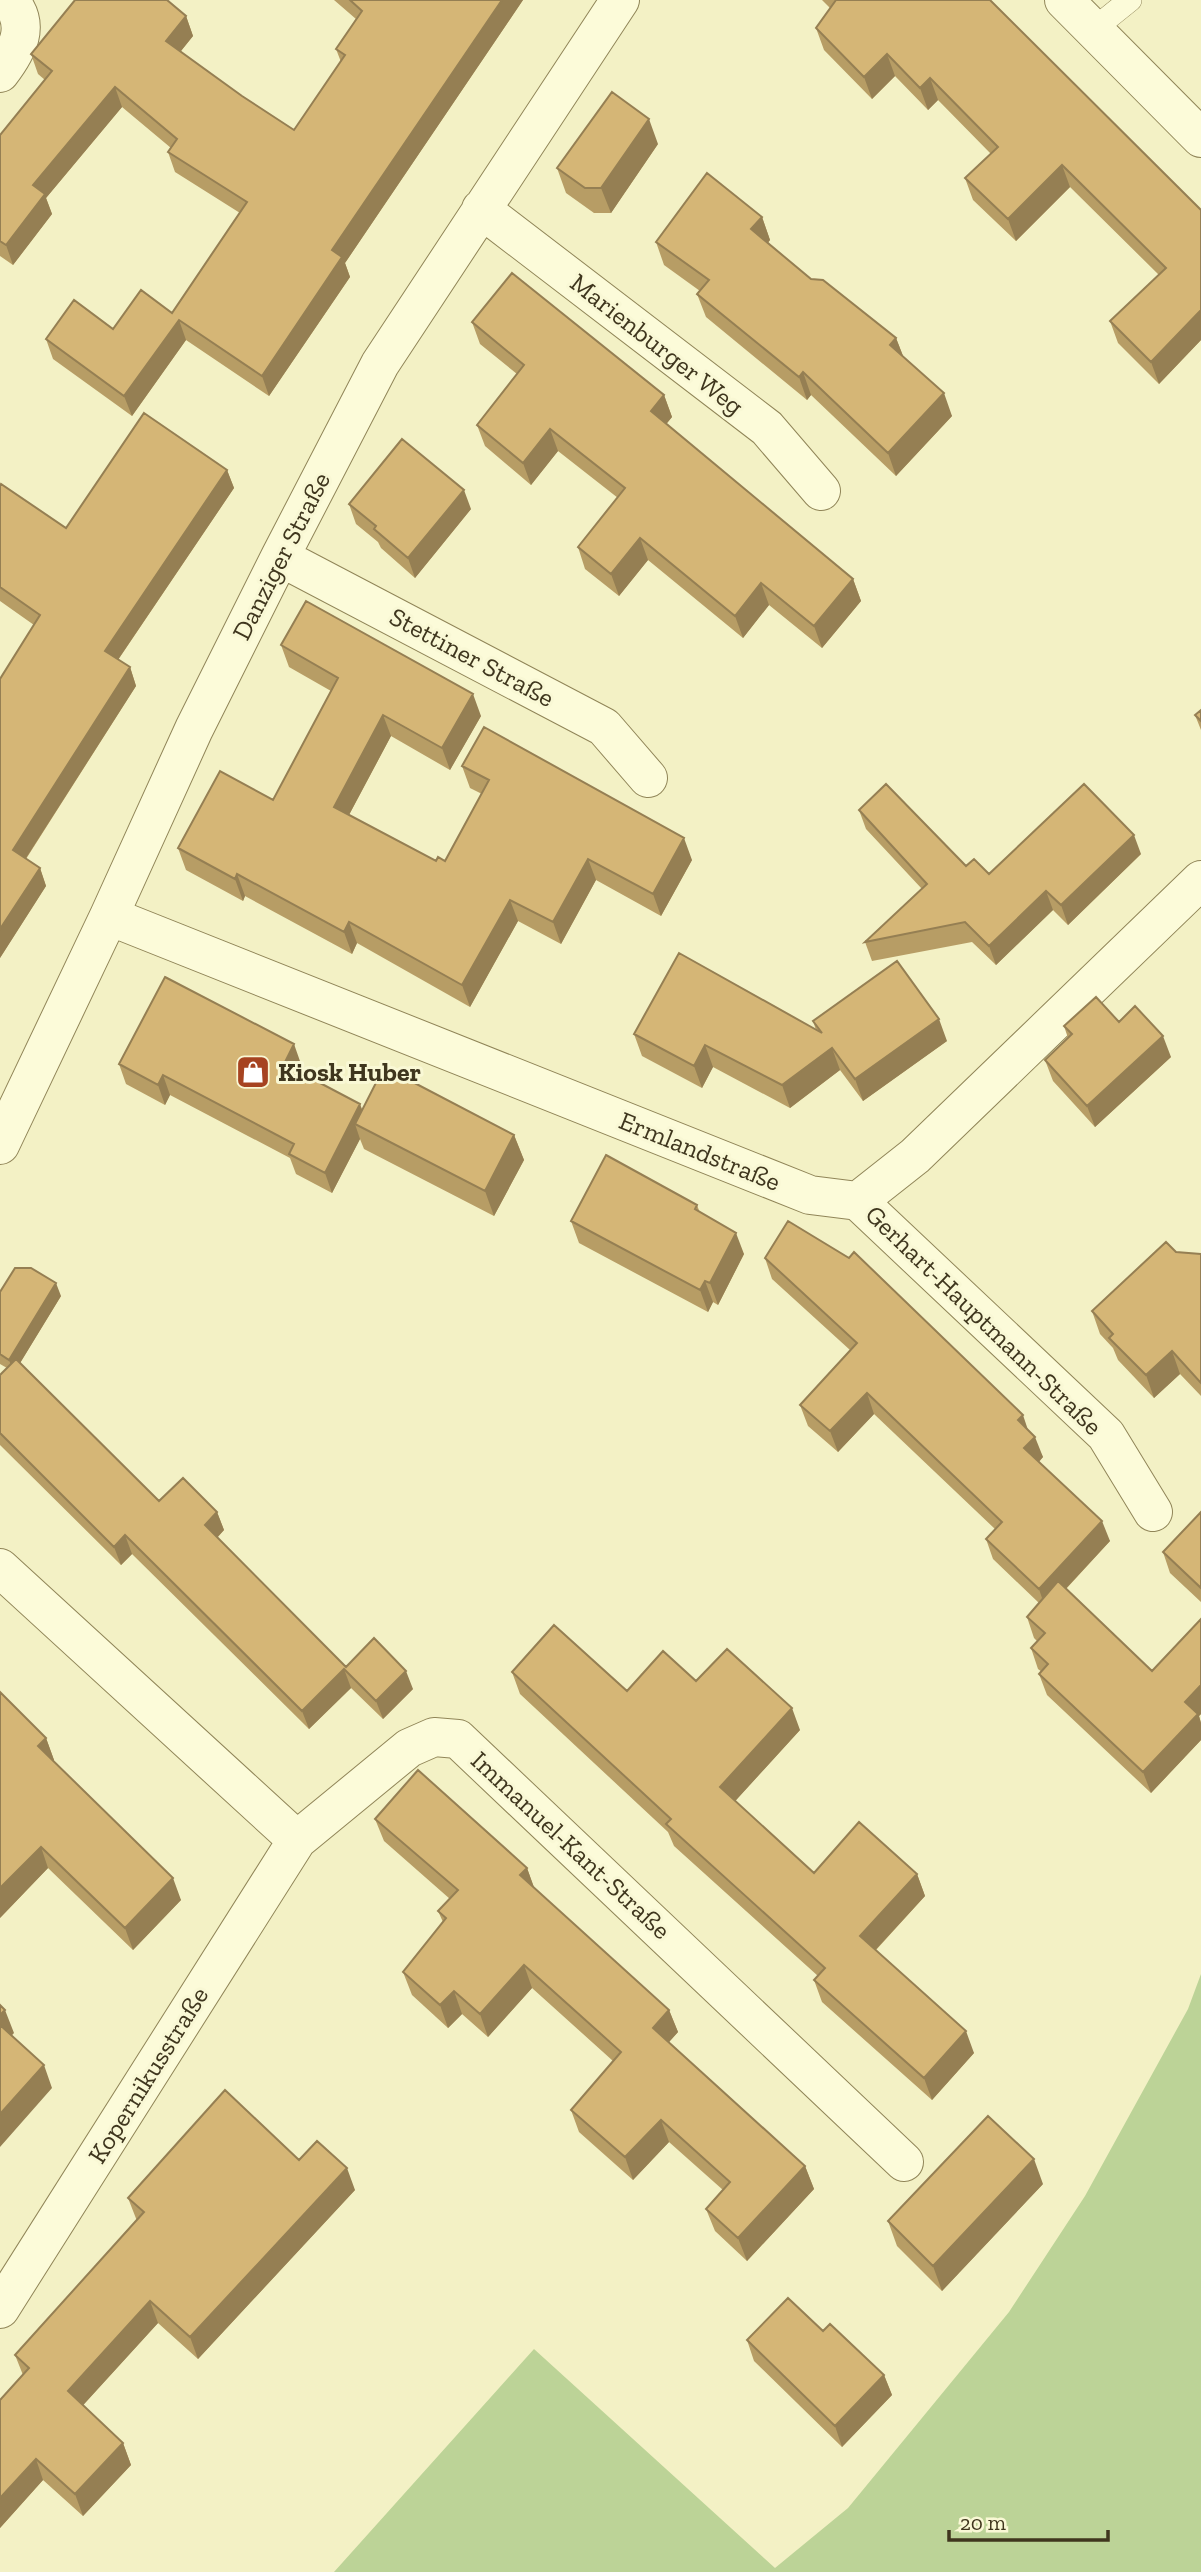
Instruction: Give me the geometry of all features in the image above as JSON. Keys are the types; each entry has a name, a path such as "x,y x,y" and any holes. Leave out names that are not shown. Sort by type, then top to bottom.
{"street":[{"path":"0,74 19,45 21,24 16,7 9,0"},
{"name":"Danziger Straße","path":"0,1145 194,729 380,364 621,0"},
{"path":"1064,0 1201,138"},
{"name":"Marienburger Weg","path":"481,209 767,428 821,491"},
{"name":"Stettiner Straße","path":"280,557 604,727 648,778"},
{"path":"858,1201 915,1156 1201,880"},
{"name":"Ermlandstraße","path":"109,916 810,1195 858,1201"},
{"name":"Gerhart-Hauptmann-Straße","path":"858,1201 1106,1436 1153,1512"},
{"path":"0,1568 297,1840"},
{"name":"Immanuel-Kant-Straße","path":"297,1840 409,1748 434,1737 458,1739 904,2162"},
{"name":"Kopernikusstraße","path":"0,2309 297,1840"}],"lane":[{"path":"1094,29 1130,0"}],"green space":[{"path":"1201,1974 1201,2572 334,2572 534,2349 775,2568 848,2508 1009,2312 1085,2196 1188,2009"}],"building":[{"path":"75,0 167,0 186,16 166,41 294,130 345,55 336,49 362,11 350,0 502,0 332,250 342,257 262,376 179,320 124,396 46,339 74,300 113,329 141,290 172,313 247,202 168,152 177,139 115,87 33,185 45,194 6,245 0,241 0,135 52,71 31,54"},
{"path":"836,0 990,0 1201,210 1201,310 1151,362 1110,321 1166,268 1062,165 1008,219 965,178 998,147 930,78 920,88 887,54 864,77 816,28"},
{"path":"612,92 649,119 601,188 585,188 557,168"},
{"path":"707,173 762,217 751,229 811,279 823,280 896,338 890,345 944,393 888,453 803,372 799,377 697,294 709,280 656,242"},
{"path":"512,273 664,395 651,411 853,579 814,626 761,583 735,616 640,538 611,574 578,547 625,488 550,429 523,463 477,425 524,365 472,322"},
{"path":"144,413 227,470 105,651 130,667 13,850 40,868 0,929 0,679 40,615 0,587 0,486 1,484 66,528"},
{"path":"402,439 464,490 408,558 349,504"},
{"path":"306,601 473,694 442,748 383,715 334,807 436,861 438,857 445,861 489,780 462,766 484,727 684,838 653,894 588,859 553,922 510,900 462,985 349,922 344,932 237,874 235,879 178,848 220,771 273,800 338,678 281,645"},
{"path":"1201,710 1201,721 1195,715"},
{"path":"886,784 966,866 974,859 989,874 1084,784 1134,835 1061,905 1046,891 989,946 965,922 865,942 927,884 859,810"},
{"path":"679,953 822,1033 813,1021 897,961 939,1019 855,1079 832,1048 782,1085 705,1045 694,1066 634,1034"},
{"path":"165,977 294,1044 284,1064 360,1104 325,1173 289,1154 294,1144 163,1075 158,1085 119,1064"},
{"path":"1096,997 1119,1022 1135,1006 1163,1036 1087,1106 1045,1060 1072,1034 1064,1026"},
{"path":"384,1067 514,1135 485,1191 355,1124"},
{"path":"606,1155 697,1205 695,1209 736,1233 710,1283 705,1281 700,1290 571,1221"},
{"path":"788,1221 849,1258 854,1252 1023,1415 1018,1420 1035,1437 1024,1448 1102,1521 1039,1589 986,1539 1002,1522 867,1393 830,1431 800,1405 857,1343 765,1258"},
{"path":"1166,1242 1176,1252 1201,1254 1201,1383 1172,1351 1146,1375 1109,1338 1113,1334 1092,1311"},
{"path":"15,1268 31,1268 56,1283 9,1360 0,1354 0,1292"},
{"path":"16,1359 159,1501 183,1478 217,1512 205,1525 346,1667 374,1638 406,1671 376,1701 344,1669 302,1711 125,1535 114,1547 0,1433 0,1375"},
{"path":"1201,1512 1201,1588 1163,1552"},
{"path":"1058,1581 1152,1671 1201,1619 1201,1685 1185,1702 1198,1714 1143,1772 1039,1674 1048,1664 1031,1648 1045,1633 1027,1617"},
{"path":"554,1625 627,1691 663,1651 696,1681 727,1649 792,1708 720,1787 814,1873 859,1822 917,1874 860,1936 966,2031 924,2078 814,1980 825,1968 666,1824 671,1819 512,1672"},
{"path":"0,1692 46,1738 38,1746 173,1878 125,1928 41,1847 0,1888"},
{"path":"418,1770 527,1868 520,1875 669,2010 653,2028 805,2166 738,2238 706,2209 730,2182 661,2120 625,2157 571,2110 621,2052 524,1965 480,2014 454,1991 440,2005 403,1972 446,1918 438,1911 458,1890 375,1819"},
{"path":"0,2025 44,2065 0,2114"},
{"path":"225,2090 299,2160 317,2141 347,2168 190,2337 150,2301 68,2391 123,2443 75,2494 36,2459 0,2498 0,2400 29,2368 15,2355 144,2212 128,2198"},
{"path":"988,2116 1034,2159 933,2266 888,2221"},
{"path":"788,2298 823,2331 830,2324 884,2375 835,2426 747,2340"}],"place":[{"name":"Kiosk Huber","path":"253,1072"}]}
